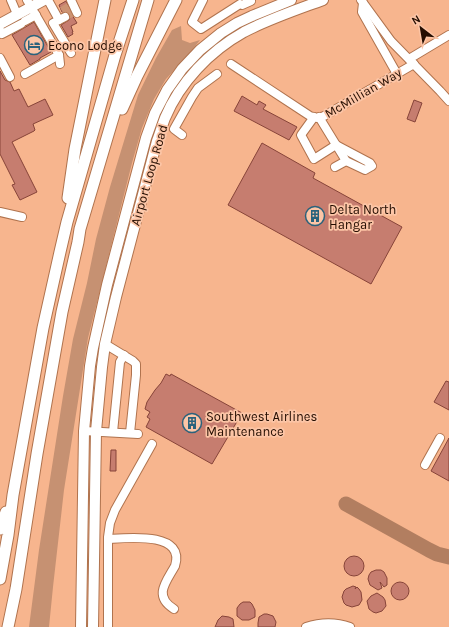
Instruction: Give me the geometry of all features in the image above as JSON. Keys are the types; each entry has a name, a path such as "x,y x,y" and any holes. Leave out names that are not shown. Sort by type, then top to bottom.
{"highway":[{"path":"67,222 68,201 75,149 105,0"},
{"path":"0,579 13,495 44,328 67,222 115,55 133,0"},
{"path":"8,627 16,589 37,454 62,312 80,229 148,0"},
{"path":"80,229 91,213 111,136 122,108 176,0"},
{"path":"0,529 13,495"},
{"path":"14,627 16,589"}],"main road":[{"path":"0,24 21,20 32,7 44,0"},
{"name":"Airport Loop Road","path":"81,627 84,431 93,348 107,285 146,138 155,113 167,90 182,69 200,50 220,33 237,23 291,0"},
{"name":"Airport Loop Road","path":"93,627 96,431 99,390 105,344 157,141 165,118 177,96 191,76 208,58 233,39 264,23 323,0"}],"street":[{"path":"1,32 21,20 10,0"},
{"path":"48,0 61,16 53,23 71,53"},
{"path":"204,0 192,22 201,29 241,2 242,5 251,0 264,23"},
{"path":"362,1 391,41 449,101"},
{"path":"362,1 362,12 396,74"},
{"path":"25,74 59,59 32,7"},
{"name":"McMillian Way","path":"231,64 310,116 324,116 396,74 412,61 449,36"},
{"path":"0,58 10,77"},
{"path":"182,135 174,129 192,96 198,88 217,74"},
{"path":"336,146 314,159 301,135 316,117 336,146 346,161 365,170 372,166 370,162 336,146"},
{"path":"334,167 346,161"},
{"path":"0,212 22,217"},
{"path":"105,344 136,364 137,368 130,433"},
{"path":"113,432 120,362 124,355"},
{"path":"84,431 138,434"},
{"path":"425,465 440,438"},
{"path":"108,627 108,539 110,523 115,510 152,444"},
{"path":"108,539 151,538 171,546 177,558 164,587 163,595 166,603 174,609"},
{"path":"306,627 327,623 350,627"}],"shaded area":[{"path":"181,26 182,40 190,43 200,40 166,79 154,99 142,128 88,338 64,490 49,627 29,627 39,550 63,396 73,339 96,239 138,95 172,30"}],"building":[{"path":"66,1 77,23 71,26 73,34 68,37 61,25 69,20 70,15 68,12 62,12 59,5"},
{"name":"Econo Lodge","path":"34,22 51,52 30,65 12,35"},
{"path":"0,71 5,80 10,82 14,91 19,89 28,107 45,99 53,115 33,124 34,131 12,142 37,192 20,200 12,185 15,184 0,154"},
{"path":"242,96 257,105 259,101 266,105 263,109 297,127 289,140 234,111"},
{"path":"414,100 422,103 415,122 407,119"},
{"name":"Delta North Hangar","path":"262,143 315,173 313,178 402,227 371,284 228,205"},
{"name":"Southwest Airlines Maintenance","path":"166,374 170,376 171,374 242,413 212,464 146,427 150,419 147,417 150,412 145,409 147,402"},
{"path":"446,381 449,382 449,410 434,402"},
{"path":"449,438 449,481 431,471"},
{"path":"111,450 116,450 116,471 110,471"},
{"path":"350,556 358,556 364,562 364,570 358,576 350,576 344,570 344,562"},
{"path":"381,570 384,572 387,578 387,585 384,587 380,582 382,588 378,590 370,585 368,579 371,572"},
{"path":"396,582 404,582 409,587 407,598 404,600 396,600 391,595 391,587"},
{"path":"353,586 356,587 355,589 357,587 361,592 362,600 359,605 352,607 344,603 342,597 346,589"},
{"path":"377,593 383,597 386,606 382,611 376,613 369,609 367,601 371,596"},
{"path":"243,602 250,602 252,604 255,610 255,617 249,620 242,620 237,616 237,608"},
{"path":"264,614 273,616 276,622 275,627 258,627 259,617"},
{"path":"222,616 233,619 234,627 215,627 218,620"}],"taxiway":[{"path":"346,504 429,550 449,557"}],"tunnel":[{"path":"62,11 70,6"},
{"path":"65,17 73,12"}],"place":[{"name":"Econo Lodge","path":"34,45"},
{"name":"Delta North Hangar","path":"315,216"},
{"name":"Southwest Airlines Maintenance","path":"192,423"}]}
